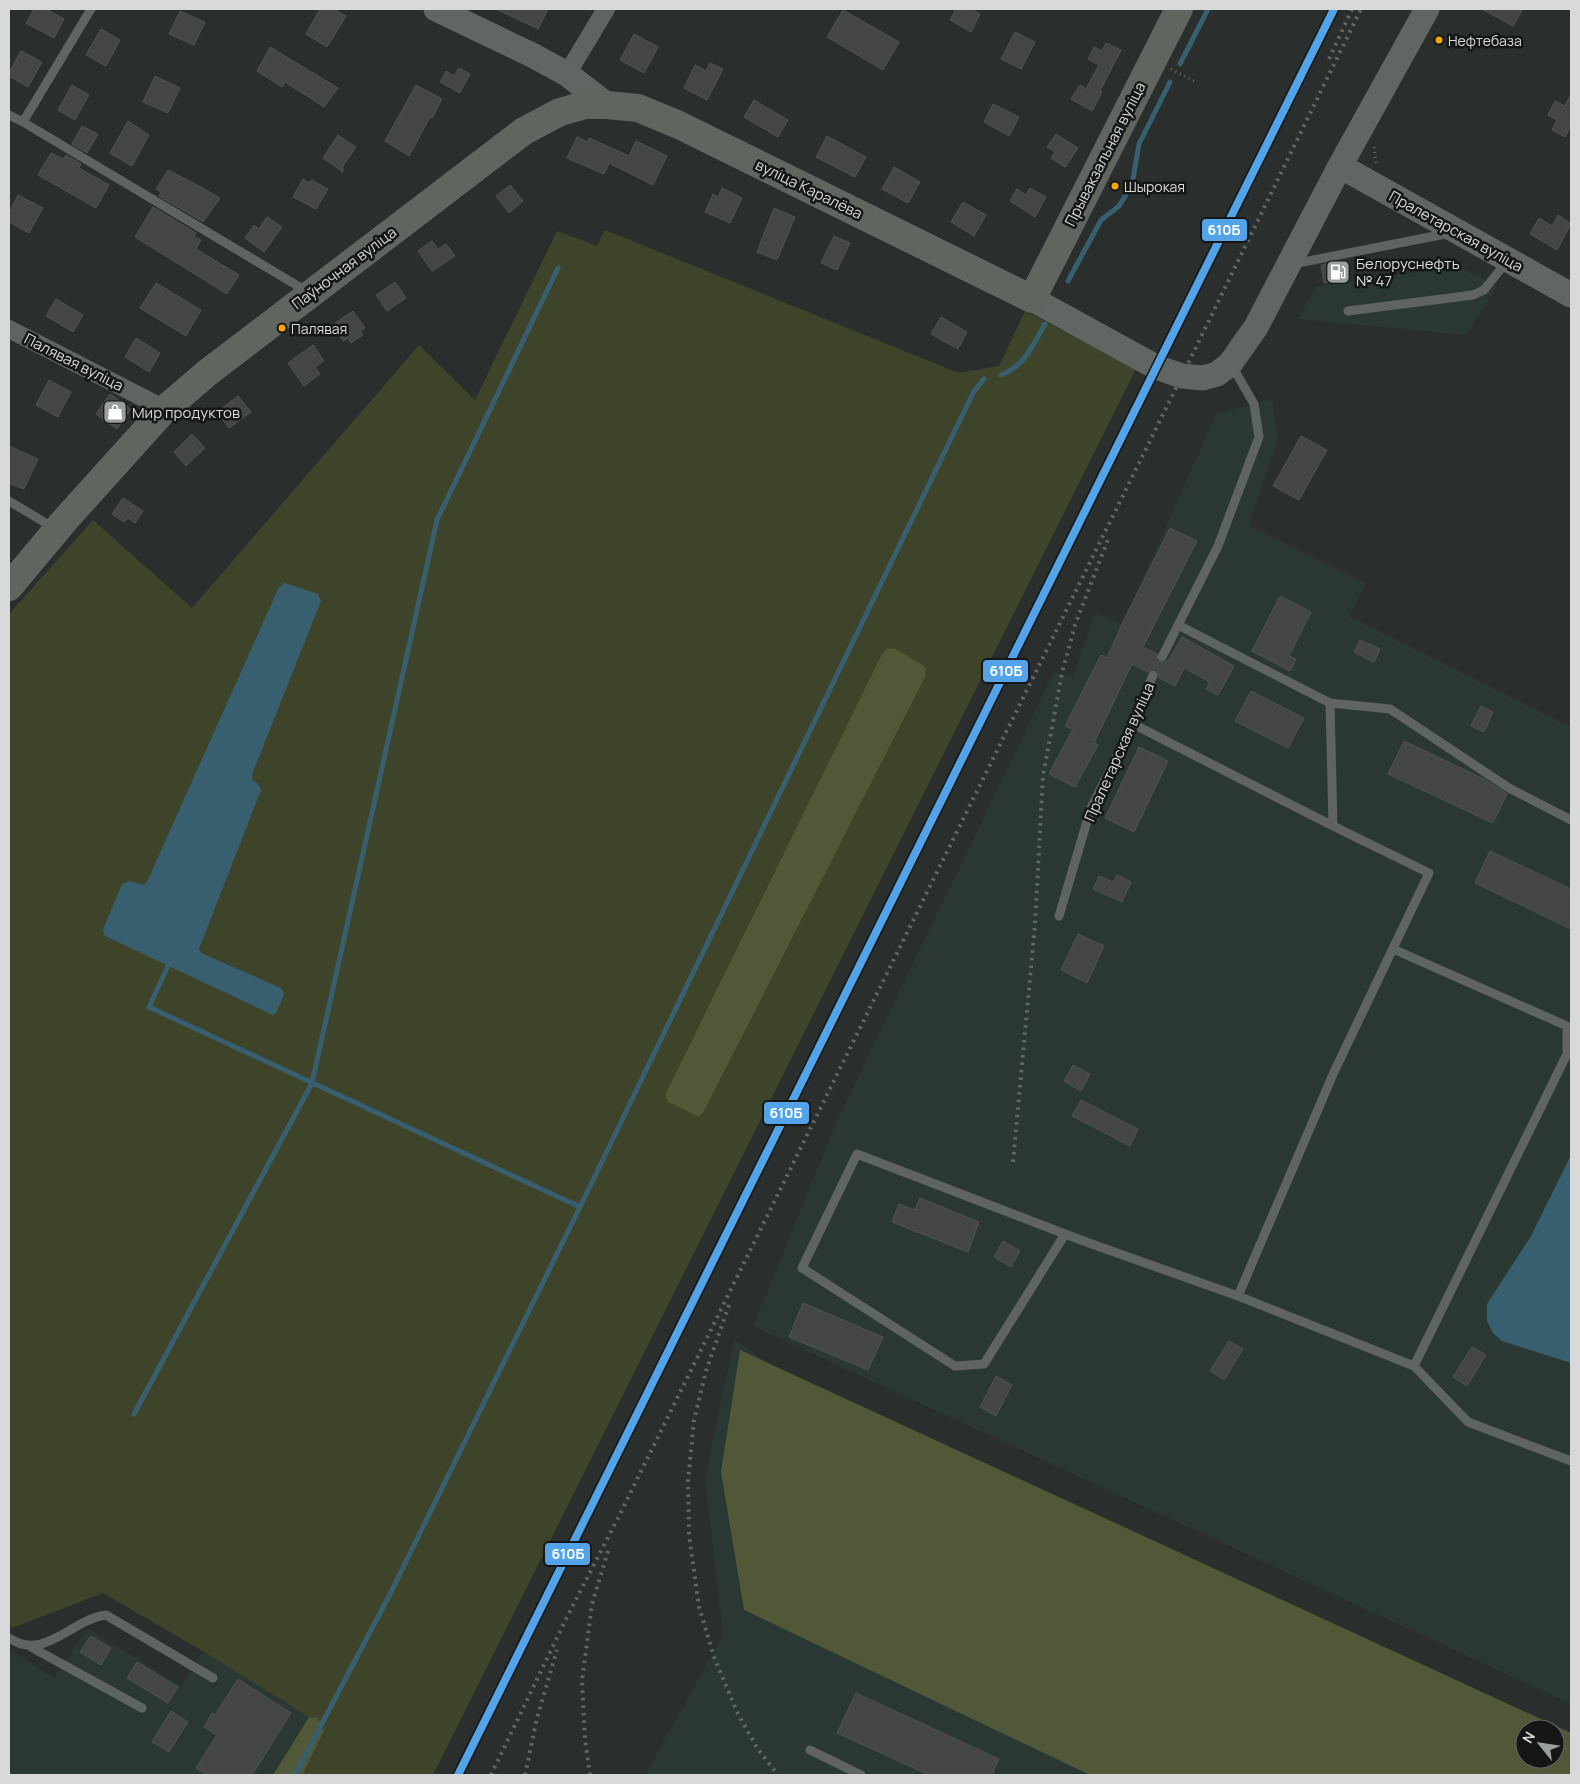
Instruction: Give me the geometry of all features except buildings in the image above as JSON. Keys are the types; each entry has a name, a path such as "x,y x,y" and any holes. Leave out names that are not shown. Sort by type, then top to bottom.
{"main road":[{"name":"Прывакзальная вуліца","path":"1032,299 1178,9"},
{"path":"1230,364 1256,327 1340,166 1427,9"},
{"path":"448,11 566,74 607,105"},
{"name":"Паўночная вуліца","path":"9,587 57,529 165,409 207,374 524,131 560,112 585,105 607,105"},
{"name":"вуліца Каралёва","path":"607,105 638,108 679,125 1032,299 1156,367 1182,376 1203,378 1217,374 1230,364"},
{"name":"Пралетарская вуліца","path":"1340,166 1571,296"}],"street":[{"path":"566,74 606,9"},
{"name":"Палявая вуліца","path":"9,329 165,409"}],"lane":[{"path":"23,122 91,9"},
{"path":"9,115 311,294"},
{"path":"1288,265 1458,232"},
{"path":"1348,311 1473,295 1484,290 1508,260"},
{"path":"1162,657 1218,546 1259,436 1254,404 1230,364"},
{"path":"9,501 57,529"},
{"path":"1178,625 1330,704 1390,708 1509,788 1571,820"},
{"name":"Пралетарская вуліца","path":"1059,916 1091,808 1132,724 1153,675"},
{"path":"1330,704 1333,826"},
{"path":"1132,724 1429,873 1334,1072 1238,1296"},
{"path":"1393,949 1569,1026 1567,1054 1414,1366"},
{"path":"1065,1234 984,1364 955,1366 802,1268 857,1154 1065,1234 1238,1296 1414,1366 1468,1422 1571,1461"},
{"path":"31,1647 45,1644 96,1616 106,1615 213,1678"},
{"path":"9,1638 14,1642 31,1647 142,1708"},
{"path":"810,1750 862,1775"}],"path":[{"path":"1375,139 1376,162 1381,168"}],"shaded area":[{"path":"1458,266 1497,287 1466,335 1298,319 1316,287"},
{"path":"1272,399 1278,440 1249,525 1366,583 1349,616 1571,727 1571,1704 753,1326 838,1118 1054,672 1073,677 1095,612 1122,624 1216,414"},
{"path":"734,1339 805,1390 1515,1724 1515,1769 1565,1769 1565,1753 1571,1750 1571,1775 645,1775 723,1635 705,1479"},
{"path":"88,1628 181,1686 204,1652 309,1717 273,1775 9,1775 9,1649 54,1678"}],"green space":[{"path":"605,230 959,373 999,366 1025,311 1136,369 433,1775 273,1775 309,1717 204,1652 103,1593 12,1628 9,1626 9,614 93,520 192,608 419,345 475,400 557,231 597,246"},
{"path":"894,648 923,665 926,669 925,677 704,1111 701,1115 697,1116 668,1102 666,1093 882,654 887,649"},
{"path":"740,1350 1541,1719 1515,1719 1515,1769 1565,1769 1565,1730 1571,1733 1571,1775 1090,1775 744,1610 721,1472"},
{"path":"309,1717 318,1718 324,1731 302,1775 273,1775"}],"water":[{"path":"285,583 318,594 321,601 253,772 252,780 258,784 261,790 199,949 201,953 281,988 284,994 276,1013 273,1015 105,936 103,930 122,884 129,881 144,885 147,882 279,587"},
{"path":"1571,1155 1571,1363 1502,1341 1493,1333 1487,1321 1487,1304 1531,1236"}],"waterway":[{"path":"1180,64 1208,9"},
{"path":"1068,281 1101,220 1119,206 1132,185 1139,144 1170,82"},
{"path":"134,1414 312,1083 437,520 558,268"},
{"path":"1001,375 1017,366 1028,354 1045,324"},
{"path":"295,1775 390,1594 580,1207 974,391 984,379"},
{"path":"168,966 149,1007 580,1207"}],"railway":[{"path":"1329,59 1352,9"},
{"path":"491,1775 567,1617 616,1522 1182,376 1361,9"},
{"path":"1013,1162 1035,924 1043,776 1062,673 1075,625 1109,537"},
{"path":"729,1305 706,1371 694,1420 688,1481 689,1535 699,1607 714,1657 737,1712 757,1748 778,1775"},
{"path":"590,1775 585,1739 582,1681 592,1604 609,1548"},
{"path":"525,1775 537,1718 557,1650"}],"transit line":[{"name":"610Б","path":"458,1775 1334,9"}],"place":[{"name":"Нефтебаза","path":"1439,40"},
{"name":"Шырокая","path":"1115,186"},
{"name":"Белоруснефть № 47","path":"1338,272"},
{"name":"Палявая","path":"282,328"},
{"name":"Мир продуктов","path":"115,412"}]}
